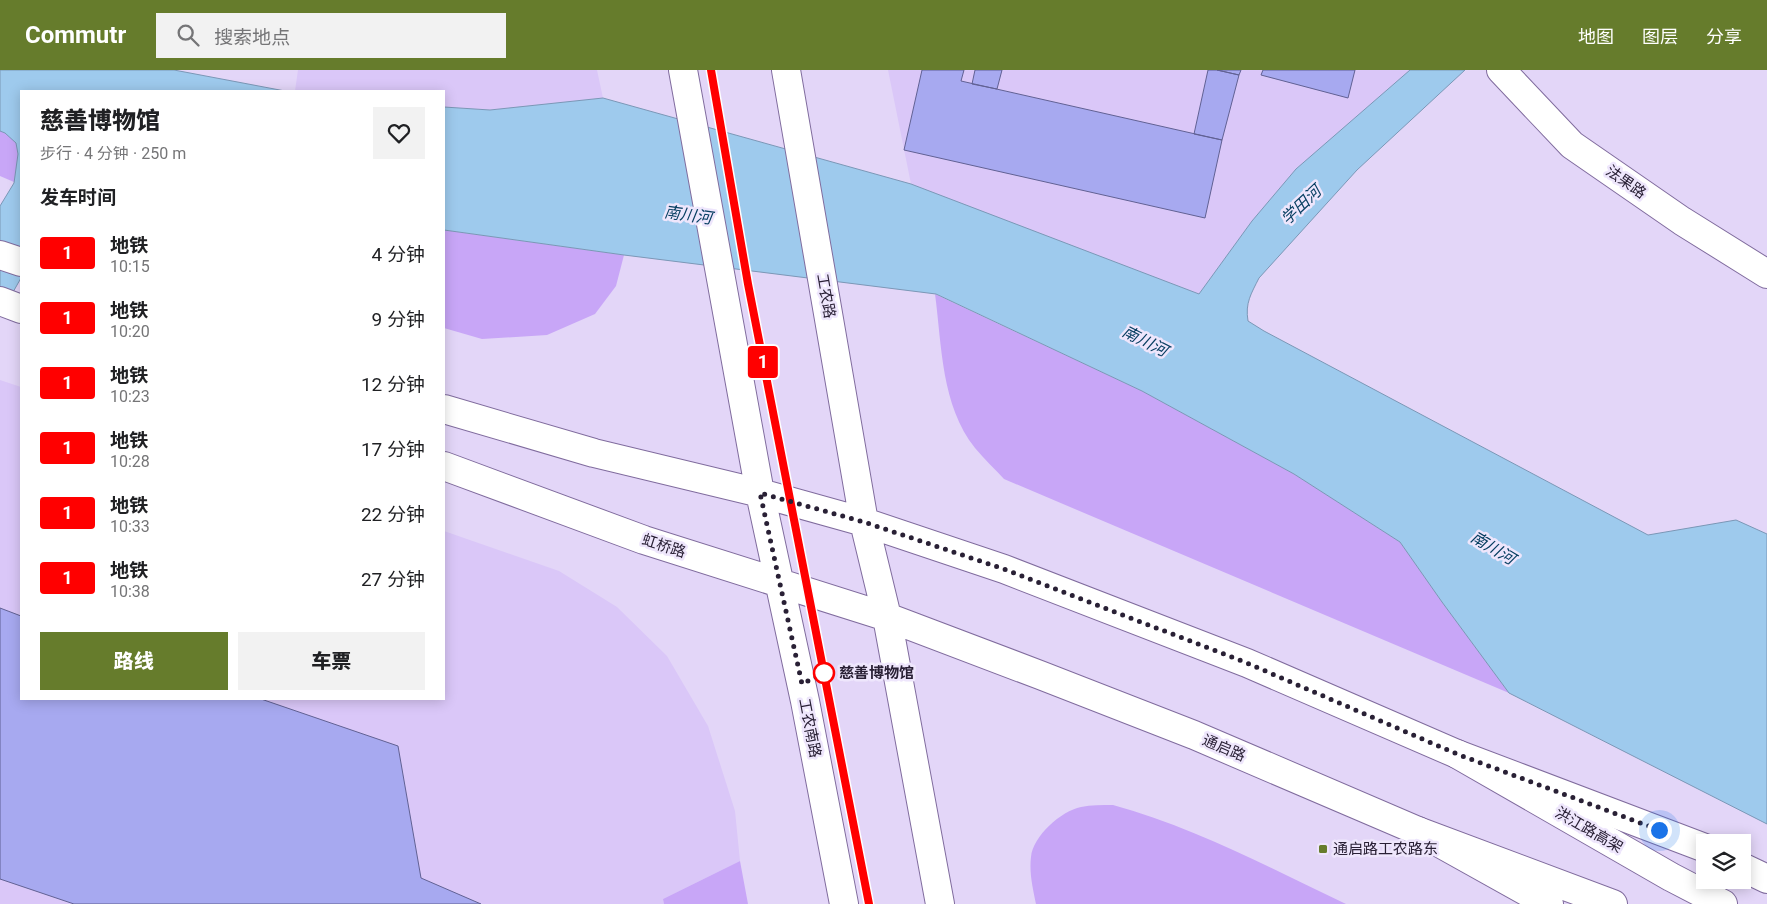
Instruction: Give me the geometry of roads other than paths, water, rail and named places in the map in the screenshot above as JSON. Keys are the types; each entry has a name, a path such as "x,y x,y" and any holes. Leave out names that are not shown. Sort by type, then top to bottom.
{"main road":[{"name":"工农路","path":"786,70 864,522"},
{"name":"法果路","path":"1501,70 1572,145 1682,221 1767,274"},
{"path":"683,74 760,493"},
{"path":"0,255 20,262"},
{"path":"445,409 594,453 760,493 864,522 1004,569 1247,663 1457,754 1696,845"},
{"name":"虹桥路","path":"445,466 644,540 887,618"},
{"name":"工农南路","path":"760,493 780,583 844,904"},
{"path":"864,522 887,618 940,904"},
{"name":"通启路","path":"887,618 1185,732 1418,831 1549,904"},
{"name":"洪江路高架","path":"1457,754 1671,877 1723,904"},
{"path":"1418,831 1613,904"},
{"path":"1751,871 1767,879"}],"water":[{"path":"0,70 174,70 280,90 20,90 20,280 0,315 0,206 14,183 18,154 16,143 0,131"},
{"path":"1410,70 1465,70 1357,170 1259,278 1248,304 1248,321 1648,535 1736,520 1767,534 1767,824 1509,693 1400,542 1294,474 1142,391 936,294 624,255 445,230 445,107 490,110 603,98 911,184 1199,294 1252,221 1296,169"}],"metro line":[{"name":"1","path":"711,70 748,284 869,904"}],"place":[{"name":"慈善博物馆","path":"824,673"},
{"name":"通启路工农路东","path":"1323,849"}],"water label":[{"name":"学田河","path":"1301,205"},
{"name":"南川河","path":"688,215"},
{"name":"南川河","path":"1145,341"},
{"name":"南川河","path":"1493,548"}]}
